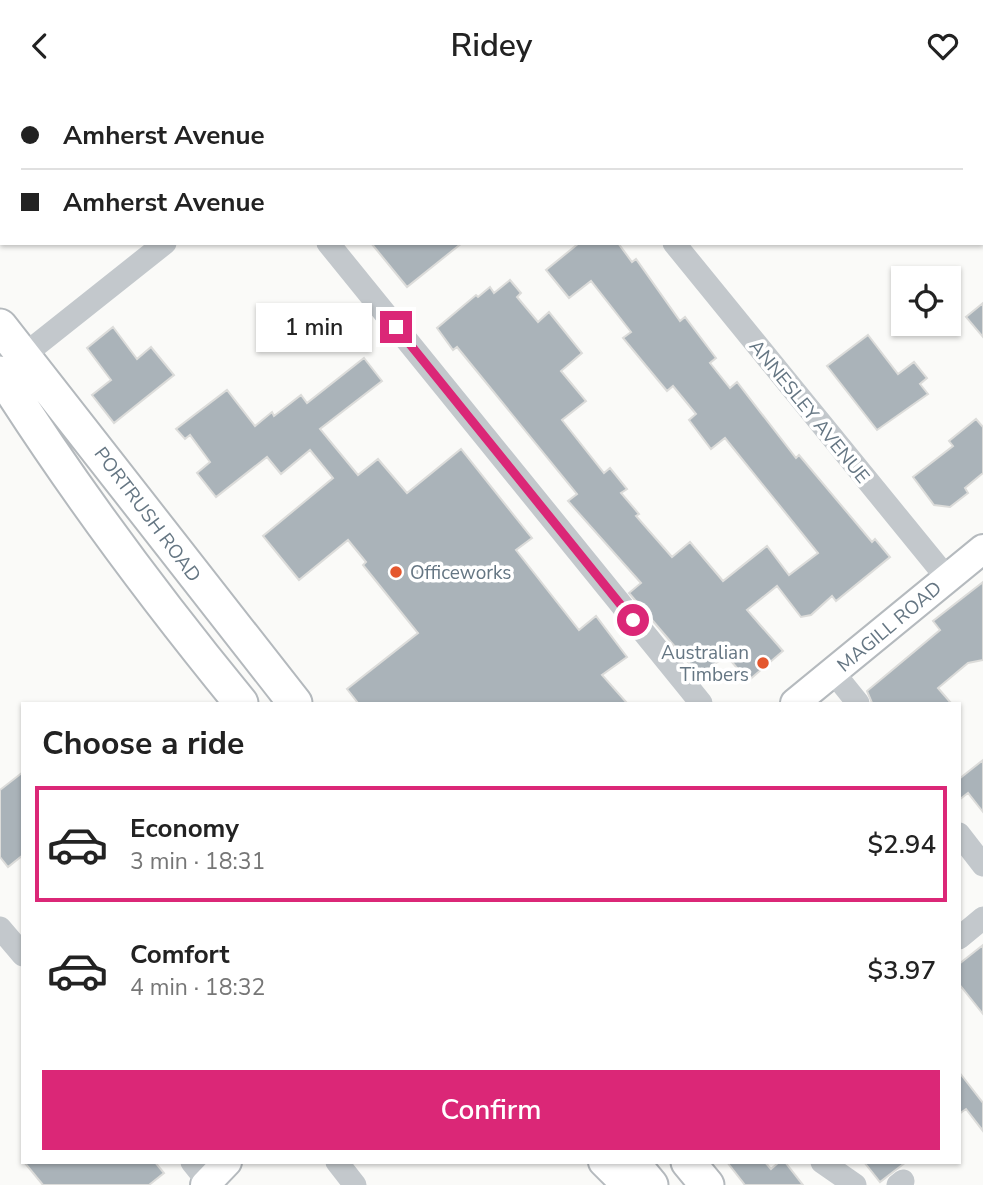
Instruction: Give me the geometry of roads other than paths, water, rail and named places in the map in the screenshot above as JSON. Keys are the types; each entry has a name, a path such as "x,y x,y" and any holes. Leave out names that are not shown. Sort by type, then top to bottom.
{"highway":[{"name":"PORTRUSH ROAD","path":"0,325 8,358 40,437 151,589 241,702"},
{"name":"PORTRUSH ROAD","path":"8,358 294,702"},
{"path":"8,358 27,381 82,493"},
{"path":"634,1164 652,1185"},
{"path":"690,1164 707,1185"}],"main road":[{"name":"MAGILL ROAD","path":"795,702 983,549"},
{"path":"202,1176 223,1164"},
{"path":"605,1164 626,1185"}],"street":[{"path":"8,358 162,245"},
{"path":"330,245 700,702"},
{"name":"ANNESLEY AVENUE","path":"676,245 947,578"},
{"path":"0,402 40,437"},
{"path":"833,672 857,702"},
{"path":"961,837 983,865"},
{"path":"961,936 983,918"},
{"path":"0,928 21,953"},
{"path":"339,1164 355,1185"},
{"path":"825,1164 855,1185"}],"place":[{"name":"Officeworks","path":"396,572"},
{"name":"Australian Timbers","path":"763,663"}]}
